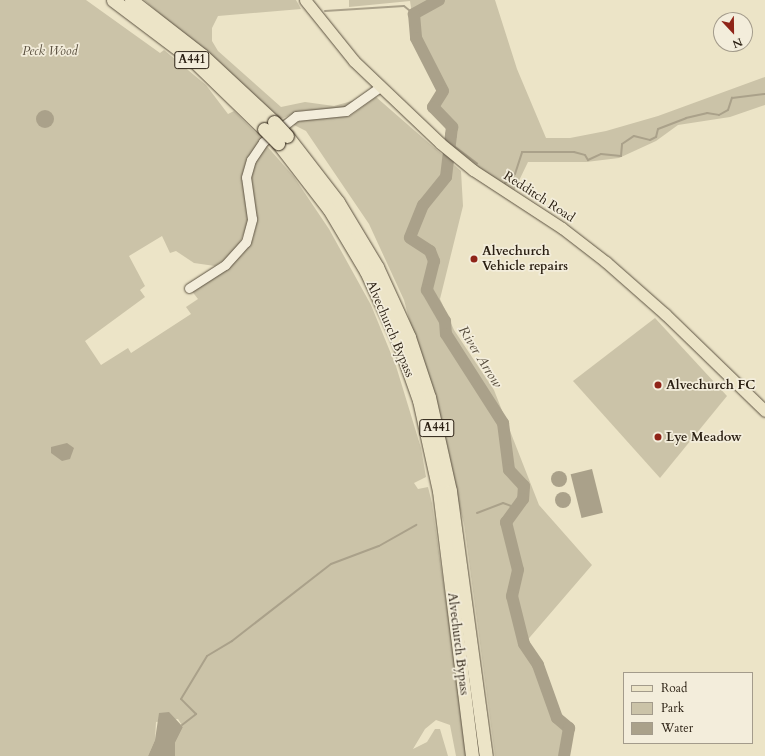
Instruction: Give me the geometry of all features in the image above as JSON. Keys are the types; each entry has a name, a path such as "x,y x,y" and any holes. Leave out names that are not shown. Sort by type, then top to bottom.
{"highway":[{"name":"Alvechurch Bypass","path":"113,0 195,62 269,125"},
{"name":"Alvechurch Bypass","path":"131,0 202,55 269,125 338,202 377,267 409,337 426,390 450,490 486,756"},
{"name":"Alvechurch Bypass","path":"282,140 329,209 366,271 397,338 419,400 439,491 472,756"}],"main road":[{"name":"Redditch Road","path":"306,0 380,87 440,143 460,160 562,228 606,262 682,329 765,411"}],"street":[{"path":"189,288 225,265 246,242 252,219 246,177 251,160 263,142 296,116 346,111 380,87"}],"green space":[{"name":"Peck Wood","path":"0,0 86,0 160,53 164,50 206,85 228,114 234,111 262,139 247,164 248,223 236,252 215,266 194,263 176,251 170,253 162,236 129,256 145,286 140,290 145,297 85,341 101,365 128,348 131,353 191,314 186,307 198,299 191,290 242,255 253,239 257,221 251,175 254,161 266,145 294,177 329,229 371,305 396,366 421,448 426,477 414,483 418,489 428,487 432,503 468,756 456,756 450,725 436,720 425,729 413,749 427,742 435,729 440,729 448,756 175,756 175,743 183,727 178,719 156,722 155,740 148,756 0,756"},
{"path":"144,0 296,0 301,9 218,16 212,28 212,41 218,51 281,107 305,102 334,106 359,99 344,108 298,111 281,119"},
{"path":"349,0 495,0 517,69 546,138 570,138 606,131 658,116 765,77 765,105 730,117 678,125 656,141 619,158 586,162 528,162 514,191 463,157 450,143 451,127 433,107 443,91 416,38 410,1 349,7"},
{"path":"376,97 461,171 463,206 440,299 454,330 494,390 539,505 592,565 524,644 538,665 557,718 569,728 564,756 495,756 464,524 404,300 369,224 306,131 292,124 305,120 350,116"},
{"name":"Lye Meadow","path":"655,318 727,396 660,478 573,381"}],"water":[{"path":"45,110 49,111 53,115 53,123 49,127 45,128 41,127 37,123 36,119 37,115 41,111"},
{"path":"67,443 74,448 70,459 62,461 51,453 51,447"},
{"path":"592,469 603,513 582,518 571,474"},
{"path":"559,471 566,476 567,479 562,486 559,487 552,482 551,479 556,472"},
{"path":"563,492 570,497 571,500 566,507 563,508 556,503 555,500 560,493"},
{"path":"169,712 183,727 175,743 175,756 148,756 155,740 159,713"}],"waterway":[{"name":"River Arrow","path":"439,0 414,14 416,38 443,91 433,107 452,127 446,177 423,205 410,238 430,251 434,261 427,290 445,321 446,334 503,423 509,470 524,486 523,499 506,522 518,570 512,596 524,644 538,665 557,718 569,728 564,756"},
{"path":"325,11 404,6 414,14"},
{"path":"505,183 515,174 522,152 574,152 585,155 588,160 601,154 621,156 622,144 634,136 650,140 656,137 658,129 686,118 707,113 719,115 728,110 732,98 765,94"},
{"path":"450,143 477,163"},
{"path":"477,513 503,503 514,507"},
{"path":"182,725 196,714 181,699 207,656 232,641 331,564 379,546 416,525"}],"place":[{"name":"Alvechurch Vehicle repairs","path":"474,259"},
{"name":"Alvechurch FC","path":"658,385"},
{"name":"Lye Meadow","path":"658,437"}]}
